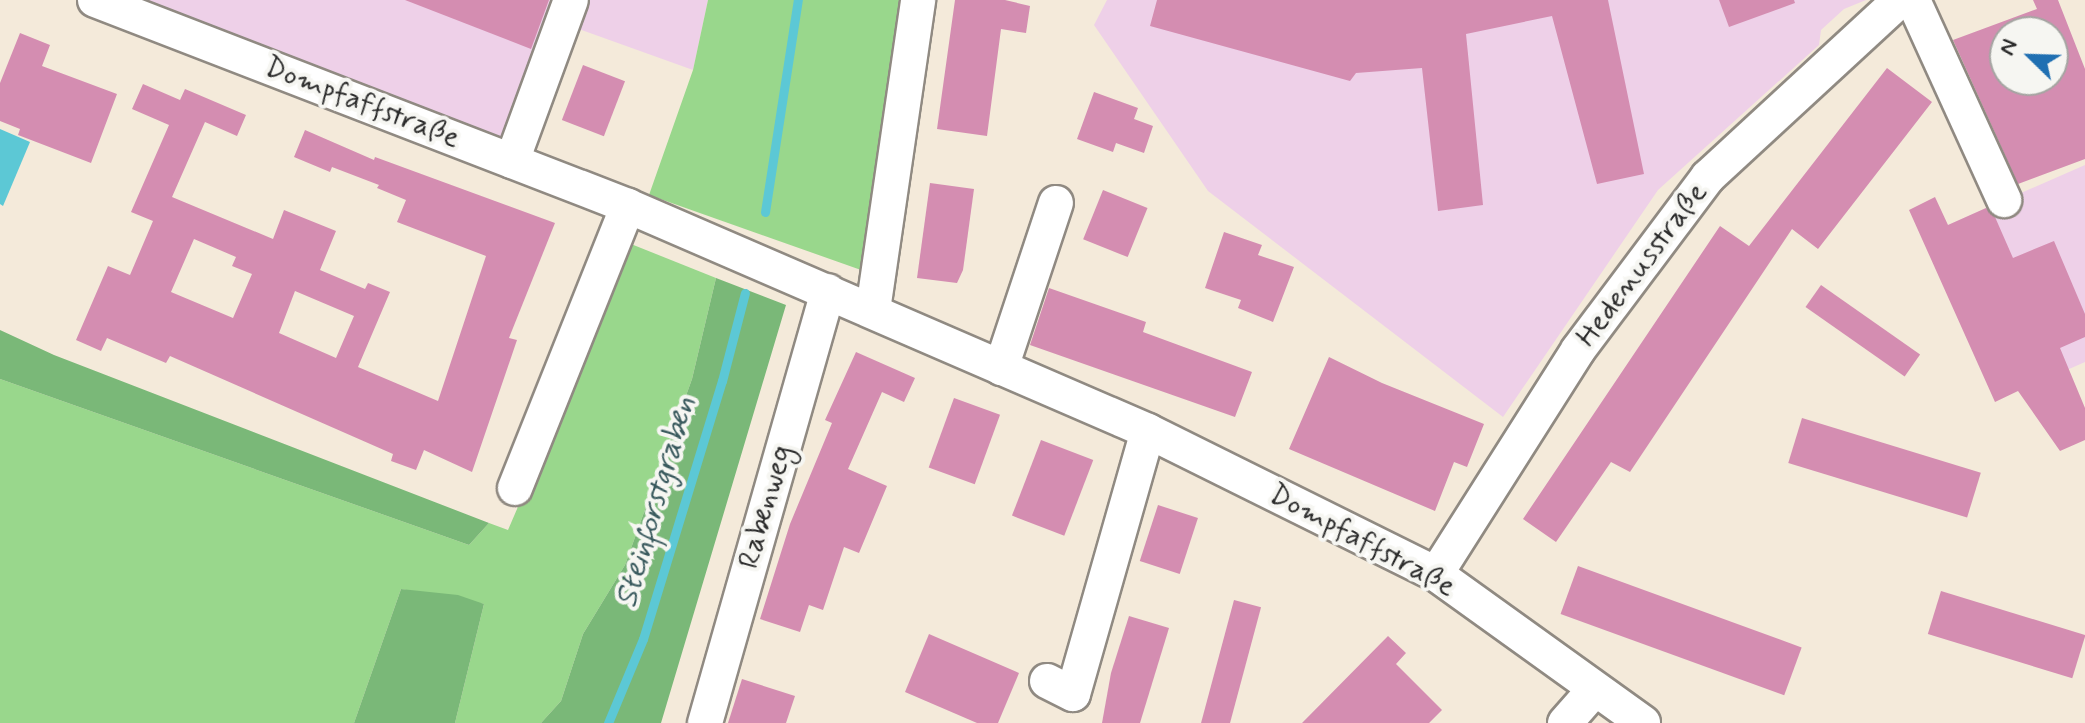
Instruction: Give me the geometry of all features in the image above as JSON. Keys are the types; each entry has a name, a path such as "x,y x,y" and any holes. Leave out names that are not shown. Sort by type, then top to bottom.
{"street":[{"name":"Dompfaffstraße","path":"95,0 628,206 1148,431 1436,574 1643,723"},
{"path":"512,161 571,0"},
{"path":"873,310 918,0"},
{"name":"Hedenusstraße","path":"1436,574 1578,350 1708,177 1900,0"},
{"path":"1913,0 2004,200"},
{"path":"1001,368 1056,203"},
{"path":"515,488 628,206"},
{"name":"Rabenweg","path":"705,723 828,291"},
{"path":"1047,681 1073,694 1148,431"},
{"path":"1565,723 1595,689"}],"shaded area":[{"path":"137,0 708,0 693,70 576,28 530,150"},
{"path":"1107,0 1866,0 1844,9 1821,30 1819,45 1658,190 1503,417 1208,191 1094,25"},
{"path":"2085,165 2085,362 2021,390 1948,225"}],"green space":[{"path":"708,0 918,0 878,276 649,195 693,70"},
{"path":"631,244 716,278 692,379 625,565 583,634 561,701 541,723 455,723 484,604 401,589 354,723 0,723 0,379 469,545 489,523 508,530"},
{"path":"716,278 786,305 661,723 541,723 561,701 583,634 625,565 692,379"},
{"path":"0,330 54,355 489,523 469,545 0,379"},
{"path":"401,589 458,595 484,604 455,723 354,723"}],"water":[{"path":"0,129 30,142 3,206 0,204"}],"building":[{"path":"405,0 549,0 531,49"},
{"path":"955,0 1005,0 1030,6 1026,33 1001,29 987,136 937,129"},
{"path":"1157,0 1608,0 1644,174 1597,184 1552,16 1466,34 1483,205 1438,211 1422,68 1356,73 1350,81 1150,26"},
{"path":"1719,0 1794,0 1795,3 1729,27"},
{"path":"2033,0 2058,0 2064,16 2018,16 2037,9"},
{"path":"1989,27 1989,96 2069,96 2069,28 2085,69 2085,159 2018,184 1953,40"},
{"path":"20,33 50,45 42,66 117,94 91,163 18,135 20,129 0,121 0,83"},
{"path":"583,65 625,81 604,136 562,120"},
{"path":"1887,68 1932,102 1818,249 1792,229 1630,472 1611,462 1556,542 1523,519 1720,226 1749,246"},
{"path":"143,84 180,100 185,89 246,115 237,136 205,122 172,197 273,239 284,210 336,231 320,270 365,289 368,283 390,292 358,367 438,401 486,256 397,222 406,200 377,188 379,185 332,167 330,172 294,157 305,130 374,160 375,157 555,223 509,338 517,340 472,472 424,450 416,470 391,461 393,454 170,356 166,363 107,338 101,351 76,340 108,266 130,275 153,221 131,212 169,125 132,109","holes":["194,239 236,257 232,266 252,274 233,318 171,292","295,291 354,316 336,358 279,333"]},
{"path":"1094,92 1138,108 1134,119 1153,126 1144,153 1116,143 1113,152 1077,139"},
{"path":"930,183 974,189 963,270 957,283 917,278"},
{"path":"1103,190 1148,208 1128,257 1083,239"},
{"path":"1935,197 1948,225 1986,208 1995,217 2013,258 2054,241 2085,314 2085,337 2060,348 2085,408 2085,440 2060,451 2018,391 1995,402 1909,210"},
{"path":"1224,232 1262,245 1258,255 1294,267 1273,322 1238,308 1241,300 1205,288"},
{"path":"1821,285 1920,354 1905,377 1806,307"},
{"path":"1049,288 1146,322 1143,332 1252,372 1235,417 1030,345"},
{"path":"856,352 915,378 904,402 882,392 848,469 887,486 859,553 844,547 823,610 809,605 800,632 760,619 790,524 832,423 825,420"},
{"path":"1329,357 1382,383 1484,424 1467,467 1454,462 1435,511 1289,449"},
{"path":"954,398 1000,415 975,484 929,468"},
{"path":"1802,418 1981,473 1967,518 1788,463"},
{"path":"1041,440 1093,460 1064,536 1012,516"},
{"path":"1158,505 1198,518 1180,574 1140,561"},
{"path":"1578,566 1802,647 1784,695 1561,614"},
{"path":"1941,591 2085,635 2072,678 1928,634"},
{"path":"1234,600 1261,607 1230,723 1201,723"},
{"path":"1129,616 1169,628 1140,723 1102,723 1111,673"},
{"path":"929,634 1019,673 998,723 977,723 905,692"},
{"path":"1388,636 1406,653 1396,664 1442,710 1429,723 1302,723"},
{"path":"742,679 795,696 786,723 728,723"}],"waterway":[{"name":"Steinforstgraben","path":"765,212 798,0"},
{"name":"Steinforstgraben","path":"608,723 643,639 722,381 745,293"}]}
